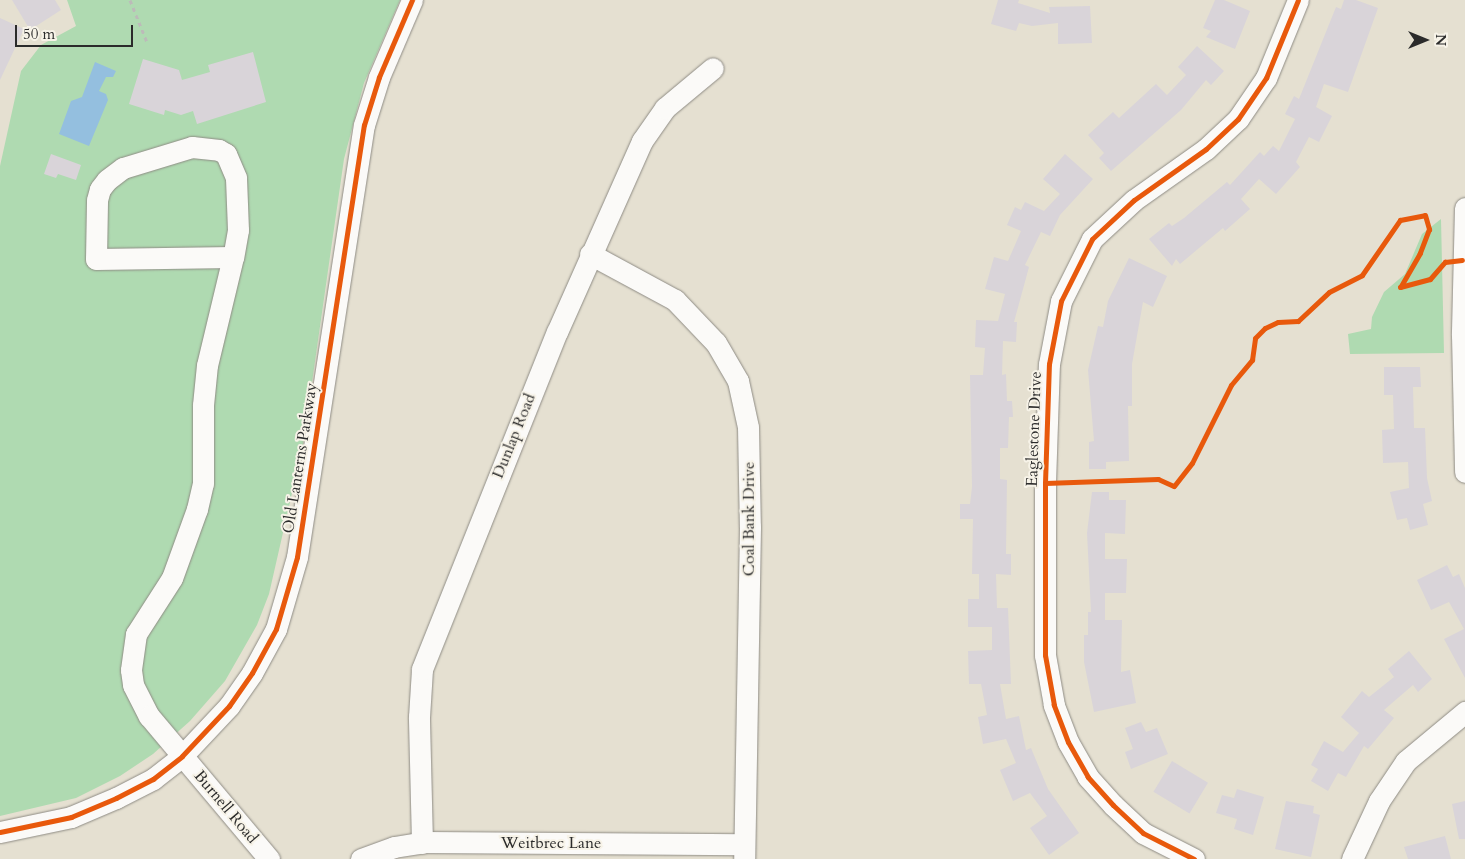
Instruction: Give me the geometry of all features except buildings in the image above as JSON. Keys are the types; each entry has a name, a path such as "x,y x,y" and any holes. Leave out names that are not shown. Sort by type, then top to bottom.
{"street":[{"name":"Old Lanterns Parkway","path":"0,832 71,817 116,798 153,779 182,756 229,706 252,673 276,629 288,597 318,435 364,125 379,77 412,0"},
{"name":"Eaglestone Drive","path":"1194,859 1143,833 1113,805 1088,777 1068,742 1054,705 1045,655 1049,364 1061,301 1092,239 1134,200 1206,149 1238,119 1266,78 1298,0"},
{"name":"Dunlap Road","path":"422,843 419,717 422,669 590,254 642,141 665,108 713,68"},
{"name":"Burnell Road","path":"234,257 96,259 97,200 100,189 116,172 143,160 192,147 219,150 226,154 236,178 238,230 234,257 208,365 203,405 202,483 197,510 172,578 136,634 133,648 133,685 140,701 182,756 269,859"},
{"path":"1465,208 1465,472"},
{"name":"Coal Bank Drive","path":"590,254 675,300 716,343 738,381 748,427 750,527 744,851"},
{"path":"1352,859 1379,800 1406,761 1465,712"},
{"name":"Weitbrec Lane","path":"361,859 394,847 422,843 744,851"}],"path":[{"path":"130,0 147,42"}],"green space":[{"path":"67,0 400,0 364,83 344,159 303,445 269,594 257,625 225,681 190,721 153,754 120,776 76,798 0,816 0,166 21,71 41,45 76,26"},
{"path":"1441,219 1444,353 1350,354 1348,334 1371,329 1372,317 1384,292 1405,274 1422,234"}],"water":[{"path":"95,62 116,71 113,77 106,77 99,91 106,94 108,100 89,146 59,134 71,101 82,97"}],"cycle path":[{"path":"0,832 71,817 116,798 153,779 182,756 229,706 252,673 276,629 297,557 364,125 379,77 412,0"},
{"path":"1194,859 1143,833 1113,805 1088,777 1068,742 1054,705 1045,655 1045,483 1049,364 1061,301 1092,239 1134,200 1206,149 1238,119 1266,78 1298,0"},
{"path":"1045,483 1158,479 1174,486 1192,463 1231,385 1252,360 1255,338 1265,328 1278,322 1298,321 1329,292 1362,275 1400,220 1425,215 1429,229 1420,253 1400,287 1430,279 1445,262 1462,260"}]}
